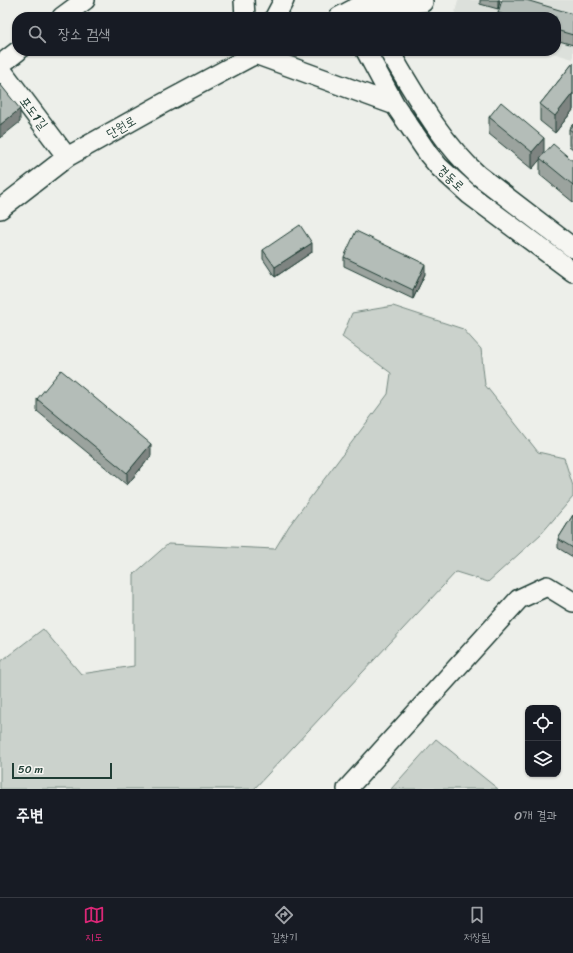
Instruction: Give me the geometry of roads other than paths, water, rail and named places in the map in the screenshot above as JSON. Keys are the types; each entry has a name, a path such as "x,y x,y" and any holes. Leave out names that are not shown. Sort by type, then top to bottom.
{"street":[{"path":"69,12 85,0"},
{"path":"244,0 245,12"},
{"path":"278,12 284,0"},
{"path":"353,9 423,2"},
{"path":"0,65 12,56"},
{"name":"단원로","path":"0,209 67,157 249,56"},
{"path":"262,56 395,105"},
{"name":"경동로","path":"369,56 395,105 429,155 452,180 573,272"},
{"name":"경동로","path":"392,56 439,129 467,165 573,248"},
{"name":"포도1길","path":"0,68 67,157"},
{"path":"347,789 519,599 548,586 573,602"}]}
